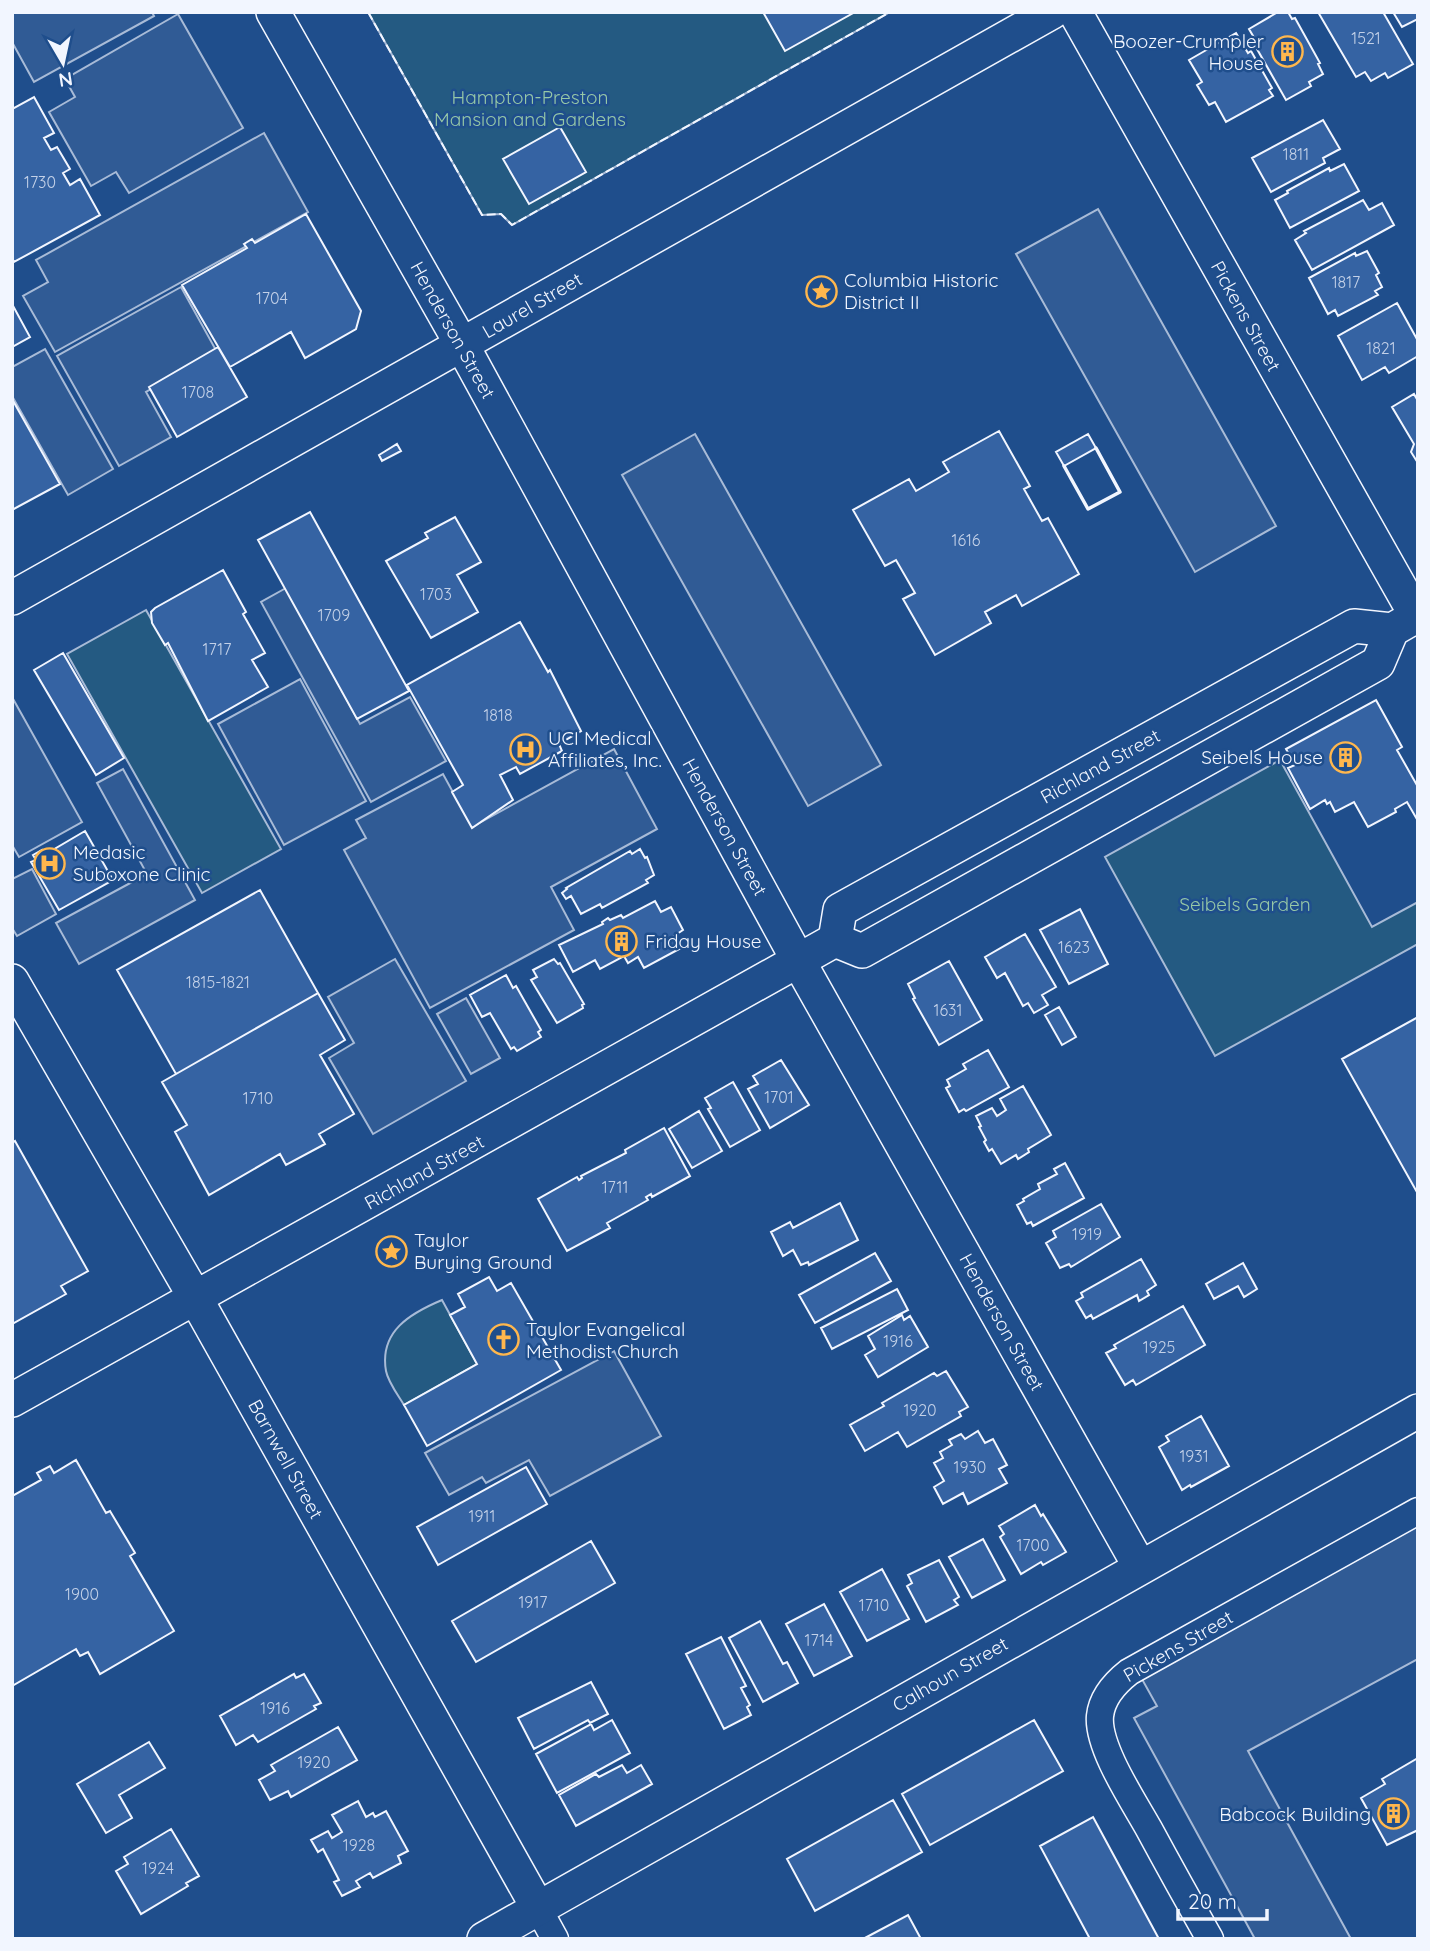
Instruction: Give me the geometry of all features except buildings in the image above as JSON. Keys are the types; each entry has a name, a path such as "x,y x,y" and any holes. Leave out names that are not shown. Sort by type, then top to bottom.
{"street":[{"name":"Henderson Street","path":"273,12 462,345 799,962 1140,1567"},
{"name":"Laurel Street","path":"12,598 1052,12"},
{"name":"Pickens Street","path":"1075,12 1411,620"},
{"name":"Richland Street","path":"12,1400 799,962 835,940 840,910 1354,626 1411,620"},
{"path":"835,940 862,951 1378,663 1411,620"},
{"path":"1203,709 1225,748"},
{"path":"989,827 1012,867"},
{"name":"Barnwell Street","path":"12,981 196,1299 555,1939"},
{"name":"Calhoun Street","path":"484,1939 1418,1411"},
{"name":"Pickens Street","path":"1209,1939 1114,1766 1101,1729 1100,1715 1106,1697 1115,1684 1129,1672 1418,1511"}],"green space":[{"name":"Hampton-Preston Mansion and Gardens","path":"368,12 890,12 512,225 501,214 482,215"},
{"path":"146,610 281,849 202,893 67,654"},
{"name":"Seibels Garden","path":"1280,760 1372,927 1418,902 1418,944 1215,1056 1105,857"},
{"path":"442,1300 477,1364 404,1405 387,1375 387,1345 400,1325 419,1311"}],"shaded area":[{"path":"12,12 152,12 154,16 34,82 12,42"},
{"path":"178,14 243,128 129,193 116,172 91,186 49,112 75,97 65,79"},
{"path":"264,133 308,212 55,352 23,296 48,282 36,260"},
{"path":"1098,209 1276,526 1195,572 1016,254"},
{"path":"181,287 217,352 146,392 171,437 119,466 57,356"},
{"path":"45,349 113,469 68,495 12,396 12,367"},
{"path":"695,434 881,765 808,806 622,475"},
{"path":"286,588 360,724 410,697 446,761 371,802 261,602"},
{"path":"300,679 366,801 284,845 218,724"},
{"path":"12,697 82,822 19,857 12,845"},
{"path":"614,749 657,829 551,887 574,930 430,1008 344,850 366,838 356,820 443,774 472,827"},
{"path":"123,769 195,900 79,964 56,923 147,874 97,783"},
{"path":"32,869 56,914 17,936 12,928 12,879"},
{"path":"395,959 466,1081 373,1134 329,1058 354,1043 328,997"},
{"path":"466,998 500,1058 471,1074 437,1014"},
{"path":"614,1351 661,1436 550,1496 529,1460 486,1483 482,1477 449,1495 425,1453"},
{"path":"1418,1520 1418,1659 1248,1751 1351,1939 1255,1939 1134,1718 1157,1706 1138,1672"}],"fence":[{"path":"368,12 482,215 501,214 512,225 890,12"}],"wall":[{"path":"1064,466 1088,509 1120,492 1096,448"}],"place":[{"name":"Boozer-Crumpler House","path":"1287,52"},
{"name":"Columbia Historic District II","path":"821,291"},
{"name":"UCI Medical Affiliates, Inc.","path":"525,749"},
{"name":"Seibels House","path":"1346,757"},
{"name":"Medasic Suboxone Clinic","path":"50,863"},
{"name":"Friday House","path":"622,941"},
{"name":"Taylor Burying Ground","path":"391,1251"},
{"name":"Taylor Evangelical Methodist Church","path":"503,1340"},
{"name":"Babcock Building","path":"1394,1814"}]}
